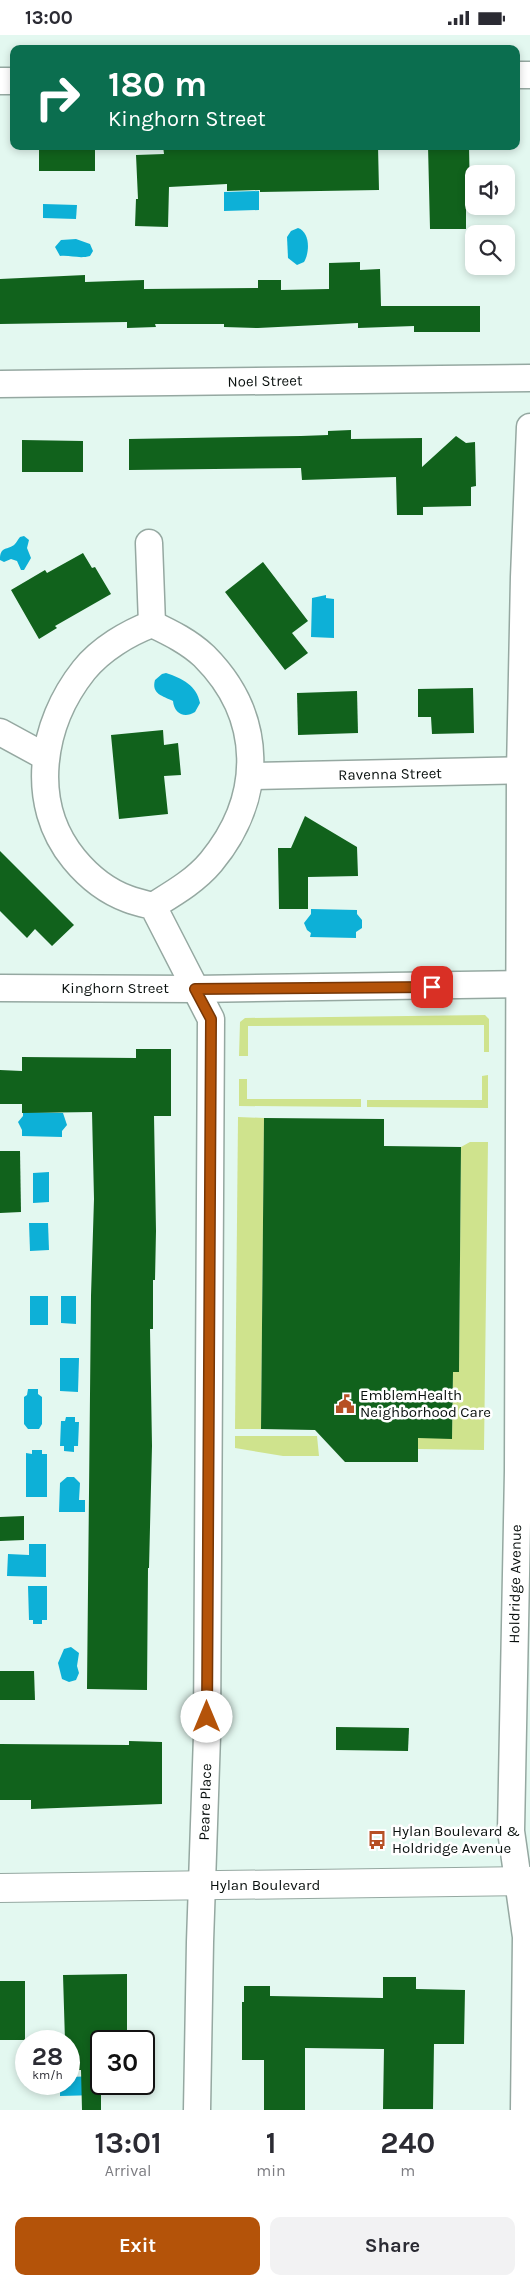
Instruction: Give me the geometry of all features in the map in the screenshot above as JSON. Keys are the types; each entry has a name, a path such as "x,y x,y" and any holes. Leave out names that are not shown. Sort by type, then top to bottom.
{"main road":[{"name":"Hylan Boulevard","path":"0,1888 523,1881"}],"street":[{"name":"Noel Street","path":"0,384 530,378"},
{"name":"Holdridge Avenue","path":"524,2110 526,1937 523,1881 511,1831 525,984 525,771 530,427"},
{"path":"149,543 152,624"},
{"path":"152,624 177,636 203,656 222,677 235,700 246,727 251,776 243,807 231,833 210,863 190,883 153,906 127,899 102,886 85,872 66,849 53,825 45,794 46,757 53,726 64,699 85,669 112,645 152,624"},
{"path":"0,732 46,757"},
{"name":"Ravenna Street","path":"251,776 525,771"},
{"name":"Peare Place","path":"153,906 211,1019 207,1736 197,2110"},
{"name":"Kinghorn Street","path":"0,988 195,989 525,984"}],"green space":[{"path":"485,1015 489,1019 489,1052 484,1052 484,1025 248,1026 248,1056 239,1056 240,1022 245,1018"},
{"path":"488,1075 488,1108 367,1107 367,1100 482,1100 482,1076"},
{"path":"239,1079 247,1079 247,1099 361,1099 361,1107 239,1106"},
{"path":"238,1117 264,1118 261,1429 235,1429"},
{"path":"470,1142 488,1142 484,1450 418,1449 418,1438 452,1438 453,1372 459,1372 461,1147"},
{"path":"235,1436 317,1436 319,1456 283,1456 235,1448"}],"water":[{"path":"259,191 259,210 224,211 224,192"},
{"path":"43,204 77,205 76,219 43,218"},
{"path":"298,228 302,230 307,238 308,248 304,262 297,265 288,258 287,237 291,231"},
{"path":"76,239 90,244 93,251 90,256 60,256 55,247 61,240"},
{"path":"24,536 29,540 27,548 31,558 24,570 21,570 17,561 11,559 4,562 0,560 0,555 3,550 12,546 20,537"},
{"path":"326,595 326,598 334,599 334,638 311,637 312,598"},
{"path":"166,673 188,683 196,692 200,703 195,712 187,715 180,714 175,709 173,701 156,691 155,680"},
{"path":"311,909 357,910 357,914 362,920 362,928 356,932 356,938 310,937 311,933 307,930 304,923 311,914"},
{"path":"23,1112 63,1113 67,1125 62,1131 62,1137 22,1136 22,1130 18,1122 23,1116"},
{"path":"49,1172 49,1202 33,1203 33,1173"},
{"path":"29,1223 48,1223 49,1250 30,1251"},
{"path":"30,1296 48,1296 48,1325 30,1325"},
{"path":"61,1296 76,1296 76,1324 61,1323"},
{"path":"60,1358 79,1358 78,1392 60,1391"},
{"path":"28,1389 38,1389 38,1394 42,1397 42,1424 39,1429 28,1429 24,1424 24,1397 27,1395"},
{"path":"66,1417 75,1417 75,1422 79,1422 78,1446 74,1446 74,1452 64,1451 64,1446 60,1446 61,1421 65,1421"},
{"path":"32,1450 42,1450 42,1454 47,1454 47,1497 26,1497 26,1453 32,1454"},
{"path":"67,1477 74,1477 80,1483 79,1500 85,1500 85,1512 59,1512 60,1483"},
{"path":"29,1544 46,1544 46,1577 7,1576 8,1554 29,1555"},
{"path":"28,1586 47,1586 47,1620 42,1620 42,1624 33,1624 33,1620 29,1620"},
{"path":"71,1647 79,1653 77,1666 79,1673 76,1680 69,1682 62,1679 58,1663 64,1649"},
{"path":"90,2076 90,2095 98,2095 60,2096 80,2095 80,2077"}],"building":[{"path":"39,150 95,150 95,171 39,171"},
{"path":"164,150 378,150 379,190 227,191 227,184 169,187 168,227 135,226 136,199 138,199 136,155 164,154"},
{"path":"428,150 469,150 469,165 465,165 465,229 430,229"},
{"path":"360,262 360,270 380,269 381,306 480,306 480,332 414,332 414,326 358,328 358,323 258,328 224,327 224,324 155,324 156,327 127,328 127,322 0,324 0,279 85,275 85,282 144,280 144,289 258,288 258,280 281,280 281,290 329,289 329,263"},
{"path":"351,430 351,439 422,438 422,467 456,436 466,443 475,442 476,486 471,487 471,506 423,507 423,515 397,515 396,477 302,480 301,468 129,470 129,439 328,435 328,431"},
{"path":"22,440 83,441 83,472 22,472"},
{"path":"83,553 92,568 95,567 111,594 55,626 57,628 39,639 11,590 45,570 47,573"},
{"path":"263,562 308,621 292,633 308,653 285,670 225,592"},
{"path":"473,688 474,733 432,734 431,717 418,717 418,689"},
{"path":"357,691 358,733 298,735 297,693"},
{"path":"163,730 164,745 178,743 181,775 164,776 168,814 119,819 111,735"},
{"path":"305,816 357,847 358,876 308,877 308,909 279,909 278,848 291,848"},
{"path":"0,851 74,925 52,946 35,929 27,938 0,911"},
{"path":"136,1049 171,1049 171,1116 154,1116 156,1231 153,1329 150,1329 152,1446 147,1690 87,1689 91,1296 94,1199 92,1112 22,1113 22,1104 0,1104 0,1070 22,1071 22,1057 136,1058"},
{"path":"264,1118 384,1119 384,1146 461,1147 459,1372 453,1372 452,1439 418,1438 418,1462 345,1462 315,1430 261,1429"},
{"path":"0,1151 20,1151 21,1212 0,1213"},
{"path":"24,1516 24,1540 0,1541 0,1517"},
{"path":"0,1671 34,1671 35,1700 0,1700"},
{"path":"336,1727 409,1728 408,1751 336,1750"},
{"path":"129,1741 162,1742 162,1804 31,1809 31,1800 0,1800 0,1744 129,1745"},
{"path":"127,1974 127,2030 90,2030 90,2095 101,2095 101,2110 82,2110 80,2030 65,2030 63,1975"},
{"path":"383,1977 416,1977 416,1989 465,1990 464,2044 434,2044 433,2109 383,2109 384,2049 305,2048 305,2110 264,2110 264,2060 242,2060 242,2002 244,2002 244,1986 270,1986 270,1996 383,1998"},
{"path":"0,1981 25,1981 25,2030 15,2030 15,2040 0,2040"}],"place":[{"name":"EmblemHealth Neighborhood Care","path":"345,1404"},
{"name":"Hylan Boulevard & Holdridge Avenue","path":"377,1840"}],"route":[{"path":"207,1717 211,1019 195,989 432,987"}]}
